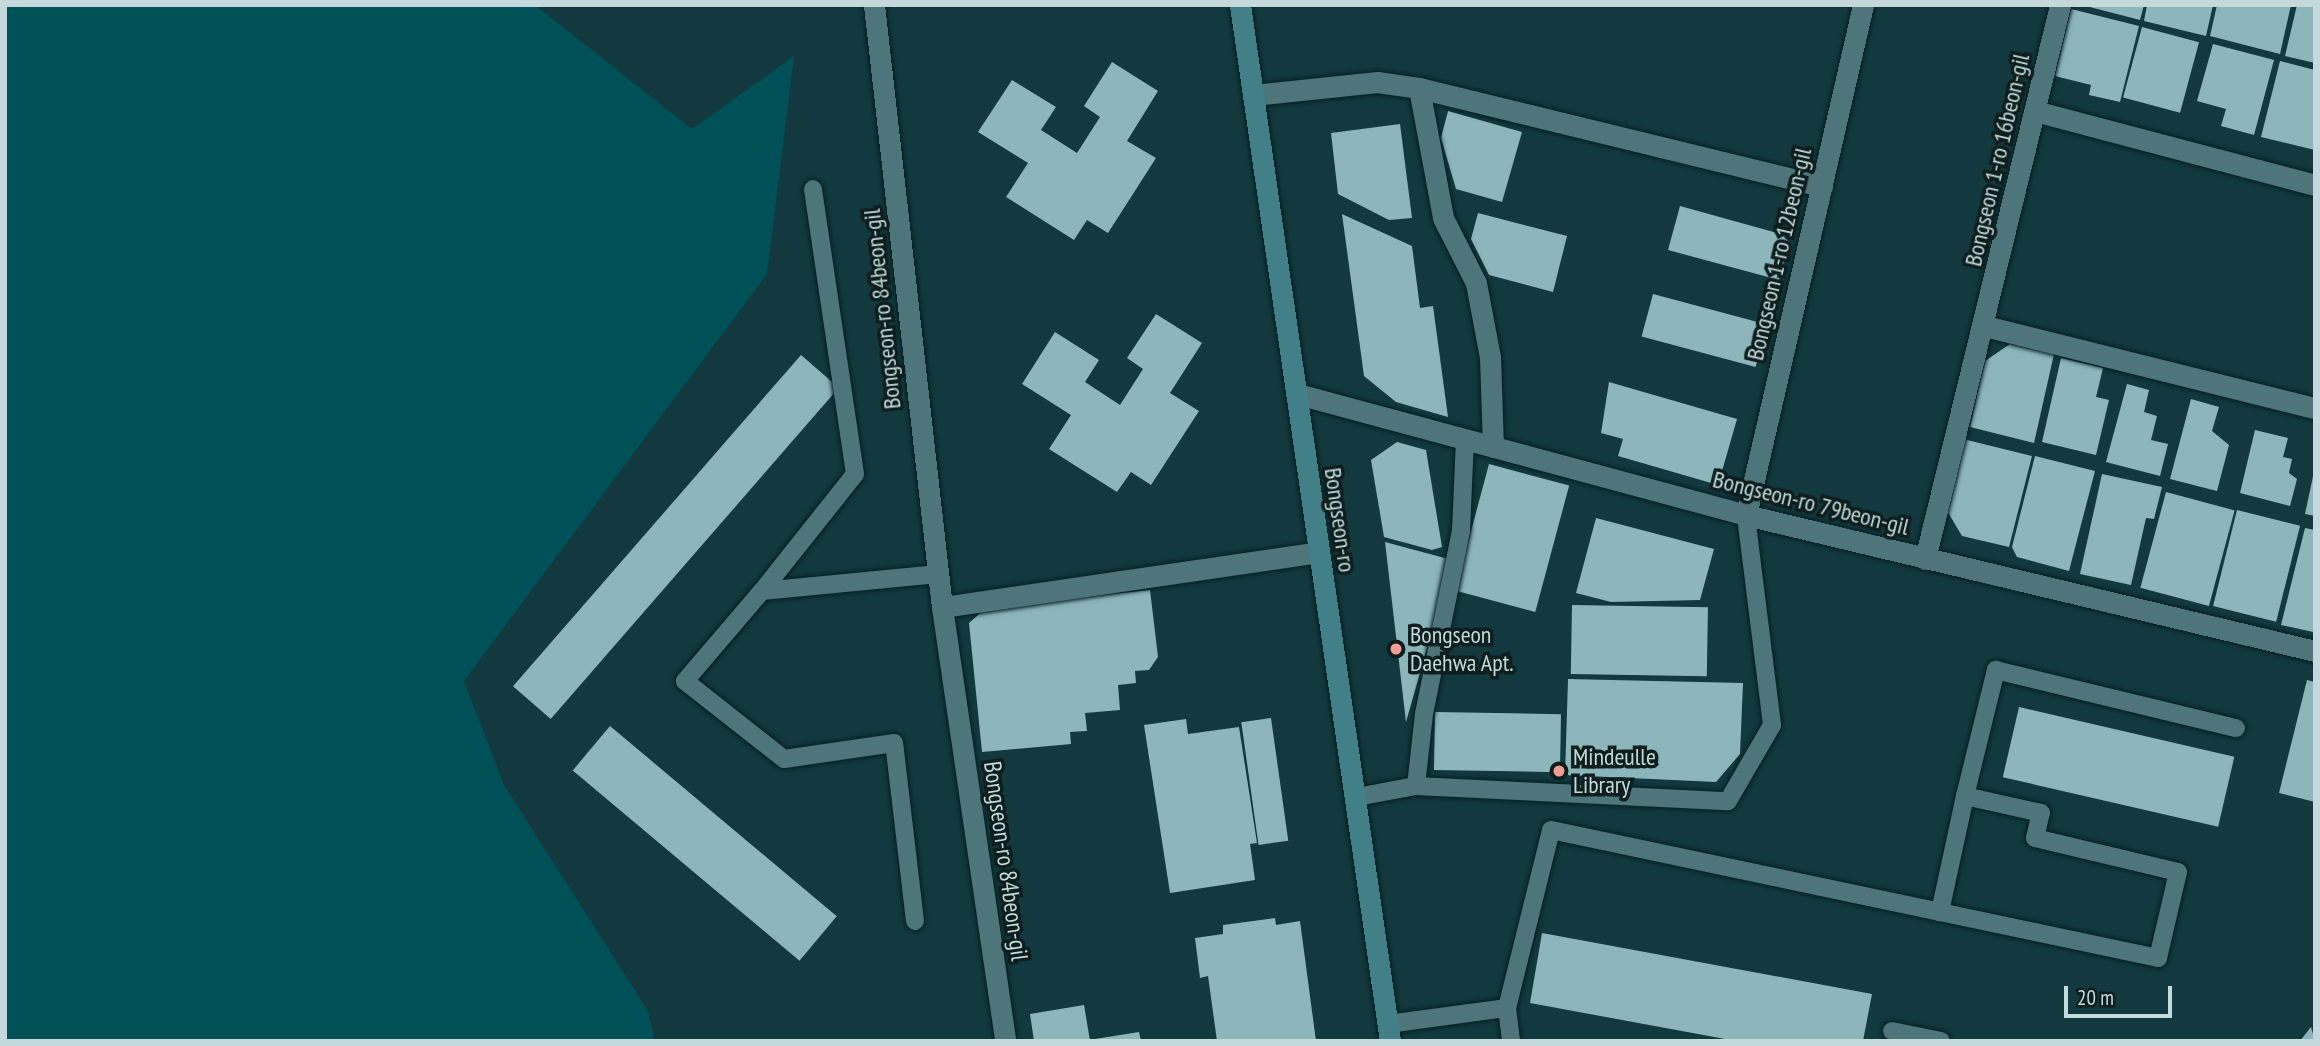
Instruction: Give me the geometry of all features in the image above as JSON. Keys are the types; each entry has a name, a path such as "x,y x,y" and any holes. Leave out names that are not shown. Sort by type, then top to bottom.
{"main road":[{"name":"Bongseon-ro","path":"1240,5 1298,394 1317,552 1357,797 1389,1032"}],"street":[{"name":"Bongseon-ro 84beon-gil","path":"874,5 942,607 1005,1041"},
{"name":"Bongseon 1-ro 12beon-gil","path":"1745,515 1863,5"},
{"name":"Bongseon 1-ro 16beon-gil","path":"1925,559 1985,326 2060,5"},
{"path":"1253,95 1377,82 1419,88 1822,186"},
{"path":"1419,88 1443,218 1476,283 1490,357 1493,447"},
{"path":"2035,111 2315,185"},
{"path":"1985,326 2315,408"},
{"name":"Bongseon-ro 79beon-gil","path":"1298,394 1745,515 2315,651"},
{"path":"942,607 1317,552"}],"lane":[{"path":"813,188 855,474 762,592 685,681 784,759 894,743 915,921"},
{"path":"1416,786 1424,714 1461,531 1465,440"},
{"path":"1357,797 1416,786 1728,801 1772,726 1745,515"},
{"path":"762,592 938,574"},
{"path":"1940,912 1996,670 2236,728"},
{"path":"1511,1041 1507,1008 1551,830 2158,958 2178,872 2035,838 2040,813 1965,796"},
{"path":"1389,1032 1507,1008"},
{"path":"1892,1031 1941,1041"}],"shaded area":[{"path":"5,5 535,5 692,129 794,56 767,274 464,681 504,785 648,1011 655,1041 5,1041"}],"building":[{"path":"2082,5 2144,5 2140,20"},
{"path":"2147,5 2213,5 2206,36 2144,21"},
{"path":"2217,5 2291,5 2280,54 2210,36"},
{"path":"2297,5 2315,5 2315,63 2285,56"},
{"path":"2071,9 2139,26 2120,102 2089,95 2091,85 2055,76"},
{"path":"2142,27 2199,42 2180,113 2123,98"},
{"path":"2213,44 2274,60 2254,135 2221,126 2226,109 2197,101"},
{"path":"2280,61 2315,70 2315,150 2261,137"},
{"path":"1112,62 1158,91 1127,141 1156,158 1108,233 1087,220 1074,240 1006,197 1028,163 978,132 1012,80 1056,107 1041,130 1077,153 1100,117 1084,106"},
{"path":"1448,111 1522,132 1502,202 1456,189 1441,138"},
{"path":"1400,124 1412,218 1389,220 1338,194 1331,133"},
{"path":"1680,206 1781,234 1789,242 1779,280 1668,250"},
{"path":"1478,213 1567,236 1553,292 1489,275 1471,239"},
{"path":"1342,214 1412,246 1420,308 1433,306 1448,417 1396,402 1364,376"},
{"path":"1653,294 1767,325 1756,367 1642,337"},
{"path":"1156,314 1202,343 1170,393 1199,411 1151,485 1131,472 1117,492 1049,449 1071,415 1022,384 1055,332 1099,360 1085,382 1120,405 1143,369 1127,358"},
{"path":"2010,344 2054,354 2034,443 1970,427 1985,361"},
{"path":"801,355 839,388 551,719 513,686"},
{"path":"2061,358 2103,368 2096,397 2109,400 2096,455 2042,442"},
{"path":"1609,382 1737,419 1718,485 1618,456 1623,439 1601,433"},
{"path":"2127,384 2149,390 2144,412 2157,416 2151,440 2168,444 2160,476 2106,462"},
{"path":"2191,399 2219,407 2212,431 2229,445 2217,491 2170,479"},
{"path":"2255,430 2288,438 2283,457 2292,459 2289,473 2297,479 2290,506 2240,493"},
{"path":"1963,439 2032,456 2009,547 1962,536 1946,509"},
{"path":"1397,442 1426,450 1442,547 1432,550 1384,537 1371,460"},
{"path":"2035,456 2095,471 2069,571 2017,557 2012,547"},
{"path":"1489,464 1569,485 1535,612 1455,591"},
{"path":"2315,467 2315,516 2305,514"},
{"path":"2102,474 2162,487 2154,519 2146,518 2131,585 2080,574"},
{"path":"2166,492 2235,510 2209,606 2140,588"},
{"path":"2237,510 2300,526 2276,622 2213,606"},
{"path":"1596,518 1714,549 1700,600 1611,602 1576,593"},
{"path":"2305,528 2315,530 2313,632 2281,625"},
{"path":"1385,542 1452,560 1406,722"},
{"path":"1150,590 1158,657 1149,670 1135,671 1136,683 1118,685 1120,710 1085,713 1087,731 1070,732 1071,744 982,752 969,623 986,608"},
{"path":"1572,605 1708,607 1707,676 1571,674"},
{"path":"1568,679 1743,683 1740,754 1716,782 1565,775"},
{"path":"2307,680 2315,682 2315,802 2279,793"},
{"path":"2019,707 2234,757 2218,827 2003,777"},
{"path":"1435,712 1561,714 1560,772 1434,770"},
{"path":"1271,718 1288,841 1259,845 1241,722"},
{"path":"1186,719 1188,734 1239,727 1257,843 1250,844 1255,880 1170,893 1144,725"},
{"path":"610,726 837,916 799,961 573,770"},
{"path":"1275,918 1276,925 1300,921 1316,1041 1217,1041 1208,976 1200,978 1195,938 1223,934 1223,925"},
{"path":"1542,933 1872,994 1863,1041 1736,1041 1530,1003"},
{"path":"1084,1005 1090,1041 1034,1041 1030,1014"},
{"path":"2311,1027 2315,1041 2300,1041"},
{"path":"1139,1032 1141,1041 1095,1041 1095,1039"}],"place":[{"name":"Bongseon Daehwa Apt.","path":"1396,649"},
{"name":"Mindeulle Library","path":"1559,771"}]}
